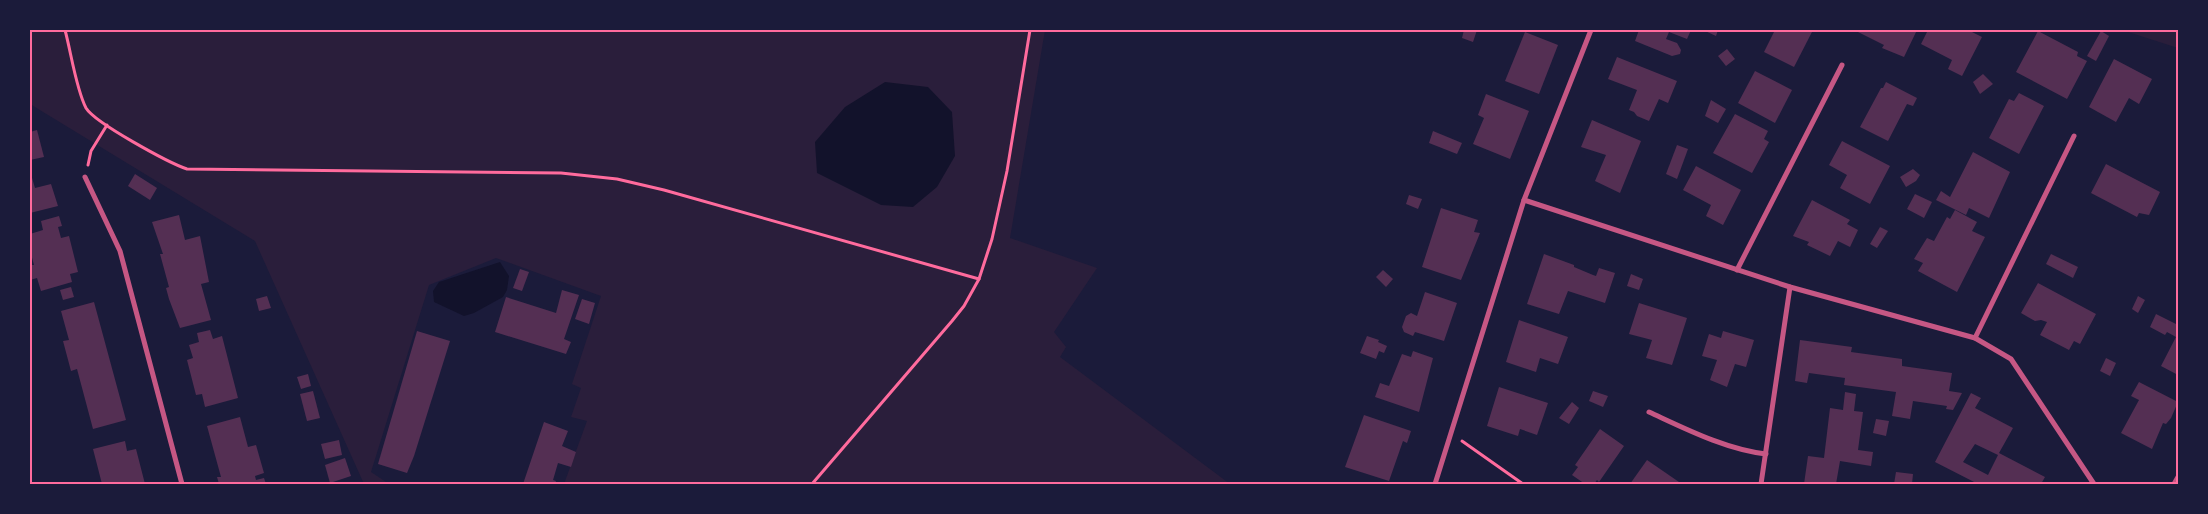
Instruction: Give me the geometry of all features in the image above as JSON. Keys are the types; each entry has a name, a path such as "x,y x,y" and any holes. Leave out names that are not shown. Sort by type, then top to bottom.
{"street":[{"path":"1435,484 1524,200 1591,30"},
{"path":"1737,270 1842,65"},
{"path":"1975,338 2074,136"},
{"path":"85,177 120,251 182,484"},
{"path":"1524,200 1790,287 1975,338 2011,359 2094,484"},
{"path":"1761,484 1790,287"},
{"path":"1649,412 1704,436 1751,452 1766,454"},
{"path":"2174,484 2178,477"}],"path":[{"path":"65,30 85,105 88,110 107,126 175,165 187,169 561,173 616,179 664,190 979,279"},
{"path":"812,484 952,321 964,306 979,279 992,239 1007,171 1030,30"},
{"path":"85,177 92,151 107,126"},
{"path":"1450,433 1522,484"}],"shaded area":[{"path":"30,30 1045,30 1010,238 1097,268 1054,332 1066,347 1060,357 1230,484 564,484 587,421 571,417 581,388 572,384 601,296 496,258 429,285 371,472 386,482 381,484 364,484 255,241 30,104"},
{"path":"2122,30 2178,30 2178,48"},
{"path":"885,82 928,87 952,112 955,156 937,187 913,207 881,205 817,173 815,142 845,107"},
{"path":"500,262 509,276 507,290 503,297 474,313 464,316 434,302 433,291 439,282"}],"building":[{"path":"1464,30 1477,30 1473,42 1462,38"},
{"path":"1639,30 1691,30 1687,39 1669,32 1666,39 1677,43 1681,50 1680,54 1672,56 1635,41"},
{"path":"1703,30 1718,30 1716,36"},
{"path":"1775,30 1813,30 1794,67 1764,52"},
{"path":"1859,30 1917,30 1904,57 1882,48 1884,45 1858,32"},
{"path":"1928,30 1968,30 1982,37 1962,76 1948,69 1952,60 1921,44"},
{"path":"2038,31 2078,52 2077,56 2087,61 2067,99 2016,72"},
{"path":"2101,31 2109,36 2096,61 2087,56"},
{"path":"1525,32 1558,45 1539,94 1505,81"},
{"path":"1727,49 1735,59 1726,66 1718,56"},
{"path":"1617,57 1677,81 1668,103 1659,99 1649,121 1629,110 1637,90 1608,79"},
{"path":"2114,59 2152,79 2139,104 2129,98 2116,122 2089,107"},
{"path":"1755,71 1792,90 1775,123 1738,103"},
{"path":"1983,74 1993,84 1980,94 1973,82"},
{"path":"1886,82 1917,98 1913,106 1907,104 1888,141 1860,127"},
{"path":"2019,93 2044,106 2019,154 1989,138 2009,99 2014,101"},
{"path":"1486,94 1529,111 1510,159 1473,144 1484,118 1478,115"},
{"path":"1711,100 1726,109 1718,123 1705,116"},
{"path":"1735,114 1768,131 1764,139 1769,142 1752,173 1713,153"},
{"path":"1592,120 1641,141 1620,193 1595,181 1606,155 1581,147"},
{"path":"37,130 44,157 30,160 30,132"},
{"path":"1433,131 1462,143 1457,154 1429,143"},
{"path":"1842,141 1890,166 1870,204 1840,188 1847,175 1829,165"},
{"path":"1677,145 1688,149 1677,179 1666,174"},
{"path":"1973,152 2010,172 1989,218 1969,208 1966,215 1936,200 1941,191 1950,197"},
{"path":"2106,164 2160,192 2149,215 2139,213 2137,217 2091,193"},
{"path":"1696,166 1741,190 1723,225 1706,216 1711,205 1683,190"},
{"path":"1913,169 1920,175 1916,181 1906,187 1900,177"},
{"path":"30,171 35,188 51,184 58,206 30,213"},
{"path":"135,174 157,188 150,200 128,186"},
{"path":"1915,194 1932,202 1924,218 1907,209"},
{"path":"1409,195 1422,199 1418,209 1406,204"},
{"path":"1812,200 1850,220 1847,224 1858,230 1850,247 1838,241 1830,256 1807,245 1809,242 1793,236"},
{"path":"1441,208 1478,220 1474,232 1480,233 1461,280 1422,267"},
{"path":"1955,210 1977,222 1972,231 1985,237 1957,292 1918,271 1923,263 1914,259 1927,238 1934,241 1947,217 1950,219"},
{"path":"179,215 185,240 200,236 209,282 201,284 211,320 180,328 166,288 169,287 160,254 163,254 152,222"},
{"path":"59,216 62,226 58,227 61,238 69,236 78,272 70,274 72,282 41,291 37,278 30,280 30,265 34,265 30,250 30,234 43,230 41,221"},
{"path":"1880,227 1888,231 1877,248 1870,244"},
{"path":"1544,254 1574,265 1574,267 1596,276 1599,268 1615,273 1605,303 1568,291 1559,314 1527,304"},
{"path":"2051,254 2078,267 2073,278 2046,264"},
{"path":"520,269 529,272 522,291 513,288"},
{"path":"1383,270 1393,279 1386,287 1376,277"},
{"path":"1631,274 1643,279 1639,290 1627,286"},
{"path":"2038,283 2096,314 2080,344 2074,341 2069,350 2040,335 2047,322 2035,321 2021,313"},
{"path":"71,287 74,297 63,300 60,290"},
{"path":"562,290 579,295 564,339 571,342 566,354 495,332 506,297 556,313"},
{"path":"1425,292 1457,303 1444,341 1415,332 1413,336 1404,332 1402,327 1406,316 1411,313 1417,316"},
{"path":"267,296 271,308 259,311 256,299"},
{"path":"2138,296 2145,300 2138,313 2132,309"},
{"path":"582,299 595,303 589,324 575,319"},
{"path":"94,302 126,420 93,429 77,369 71,371 63,341 69,340 61,311"},
{"path":"1639,303 1687,318 1672,365 1646,358 1652,340 1629,334"},
{"path":"2156,314 2178,325 2178,375 2161,366 2176,337 2167,332 2165,335 2150,327"},
{"path":"1519,320 1568,337 1558,364 1540,358 1536,372 1506,362"},
{"path":"210,330 213,339 222,336 238,398 205,407 202,394 196,395 187,360 193,358 189,345 199,342 197,333"},
{"path":"417,331 450,341 407,473 378,464"},
{"path":"1723,331 1754,340 1746,367 1735,364 1727,387 1710,380 1717,360 1702,356 1709,334 1721,338"},
{"path":"1367,336 1379,340 1378,342 1387,346 1384,353 1379,351 1376,359 1360,353"},
{"path":"1800,340 1852,347 1851,352 1902,359 1902,366 1952,373 1949,391 1962,393 1953,410 1946,409 1947,406 1913,401 1910,419 1892,416 1896,392 1844,385 1845,378 1809,373 1807,383 1795,381"},
{"path":"1413,351 1433,358 1419,412 1375,397 1380,383 1389,386 1402,354 1411,357"},
{"path":"2106,358 2116,363 2110,376 2100,371"},
{"path":"308,374 311,386 301,389 297,377"},
{"path":"2139,382 2178,402 2171,418 2166,424 2163,423 2152,449 2121,433 2139,400 2131,396"},
{"path":"1499,387 1548,403 1537,435 1520,429 1518,436 1487,426"},
{"path":"313,391 320,418 307,421 300,394"},
{"path":"1593,391 1608,396 1603,407 1589,401"},
{"path":"1845,392 1856,394 1854,411 1863,412 1858,450 1873,452 1871,466 1840,461 1836,484 1804,484 1808,456 1824,458 1830,408 1843,410"},
{"path":"1971,393 1981,398 1975,408 2013,428 1999,453 2045,477 2041,484 2007,484 2002,482 2001,484 1978,484 1935,462","holes":["1975,444 1998,455 1988,475 1963,462"]},
{"path":"1572,402 1579,408 1569,424 1559,418"},
{"path":"1364,415 1411,431 1407,443 1403,441 1389,481 1345,467"},
{"path":"240,417 248,447 256,445 264,473 255,476 256,480 264,478 266,484 219,484 217,477 221,477 207,426"},
{"path":"1876,419 1889,421 1886,436 1873,433"},
{"path":"544,422 568,431 562,446 576,452 571,467 558,463 553,480 556,481 555,484 523,484"},
{"path":"1600,429 1624,446 1599,482 1597,480 1594,484 1585,484 1572,475 1578,467 1575,465"},
{"path":"339,440 342,455 325,459 321,444"},
{"path":"125,441 127,451 136,449 145,484 102,484 93,449"},
{"path":"345,458 351,476 330,483 325,465"},
{"path":"1647,460 1679,482 1678,484 1630,484"},
{"path":"1896,472 1913,474 1912,484 1894,484"}]}
